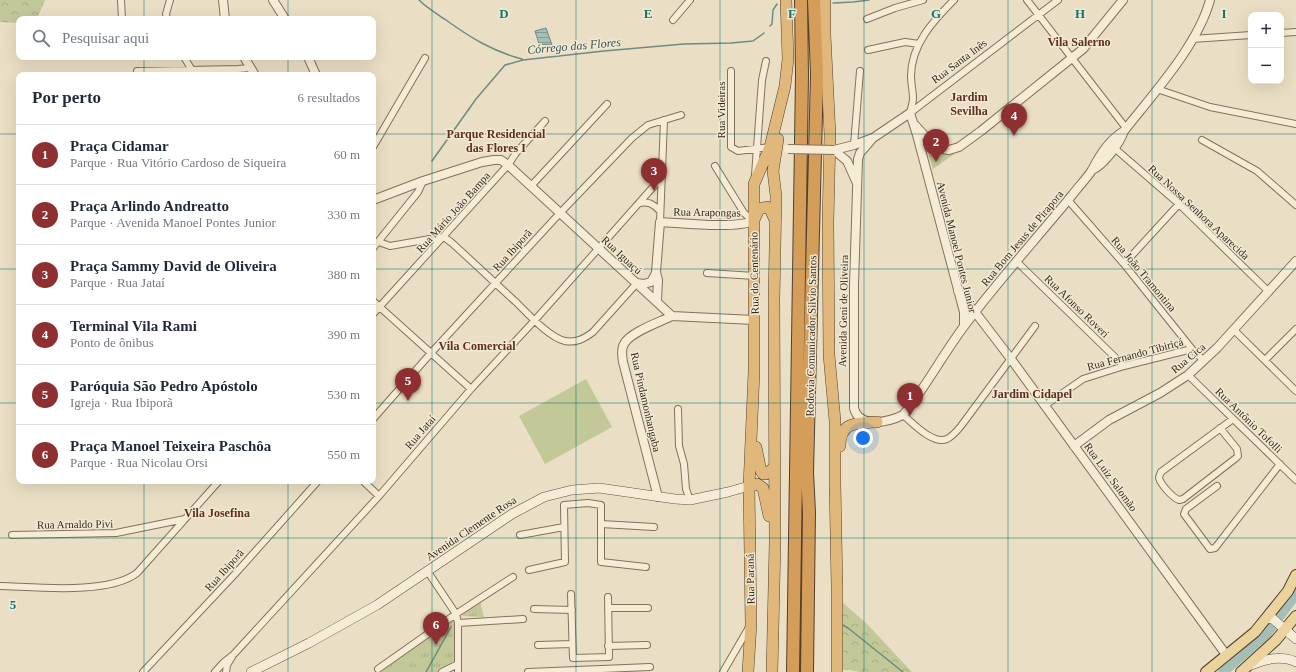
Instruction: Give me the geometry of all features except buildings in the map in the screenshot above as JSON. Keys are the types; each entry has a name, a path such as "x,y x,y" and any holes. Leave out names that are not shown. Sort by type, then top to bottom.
{"highway":[{"path":"772,672 775,543 773,403 776,196 773,171 773,151 785,86 788,59 786,0"},
{"path":"754,184 773,151 792,68 791,0"},
{"name":"Rodovia Comunicador Silvio Santos","path":"793,672 802,75 801,0"},
{"name":"Rodovia Comunicador Silvio Santos","path":"807,672 809,512 807,472 816,105 815,0"},
{"path":"825,0 825,34 830,135 828,222 829,354 835,421 837,672"},
{"name":"Rua do Centenário","path":"749,486 753,407 755,276 753,221 754,184"},
{"path":"753,221 759,209 767,207 770,209 775,221"},
{"path":"753,407 757,453 761,471 763,474 766,474 775,467"},
{"path":"835,483 840,472 840,438 842,431 857,423 877,422"},
{"path":"749,486 757,484 763,488 766,495 770,520 771,544 774,556"},
{"name":"Rua Paraná","path":"748,672 751,624 749,486"}],"main road":[{"name":"Avenida Clemente Rosa","path":"251,672 309,643 377,605 530,503 558,493 578,496 589,488 618,490 658,497 690,500 749,486"},
{"path":"1241,672 1276,640 1276,623 1288,591 1296,575"},
{"path":"1206,672 1254,633 1296,616"},
{"path":"1276,623 1296,639"},
{"path":"1251,664 1274,658 1283,658 1296,662"}],"street":[{"path":"121,0 122,16"},
{"path":"166,16 170,0"},
{"path":"223,0 225,16"},
{"path":"273,0 283,16"},
{"path":"673,20 690,0"},
{"path":"867,19 895,8 923,0"},
{"name":"Avenida Manoel Pontes Junior","path":"954,0 937,17 919,44 914,57 911,75 913,100 910,113 914,123 964,312 964,326"},
{"path":"1027,0 1125,129"},
{"name":"Rua Santa Inês","path":"872,138 910,113 1058,0"},
{"path":"914,123 925,136 943,149 949,150 959,147 981,131 1090,42 1123,0"},
{"name":"Rua Bom Jesus de Pirapora","path":"903,415 975,312 1068,200 1092,170 1094,164 1112,146 1122,139 1125,129 1182,57 1207,12 1210,0"},
{"path":"1284,33 1296,32"},
{"path":"1192,39 1248,35"},
{"path":"868,50 906,42 919,44"},
{"path":"376,142 425,58"},
{"path":"186,60 192,70"},
{"path":"246,60 252,71"},
{"path":"309,60 315,72"},
{"name":"Rua do Centenário","path":"754,184 762,80 766,61"},
{"path":"137,71 252,71"},
{"name":"Rua Videiras","path":"731,71 731,147 738,151 756,149"},
{"path":"854,145 860,71"},
{"path":"1157,89 1210,107 1296,124"},
{"path":"531,186 607,104"},
{"name":"Rua Ibiporã","path":"376,416 431,353 560,213 632,138 648,125 681,115"},
{"path":"657,301 658,280 656,272 660,222 664,120"},
{"name":"Rua Mário João Bampa","path":"376,311 444,237 545,121"},
{"path":"756,149 773,151 788,149 834,150 854,145 872,138"},
{"name":"Avenida Geni de Oliveira","path":"872,138 860,153 857,183 854,293 854,408 856,414 861,419 877,422"},
{"path":"1202,140 1257,171 1296,205"},
{"name":"Rua Nossa Senhora Aparecida","path":"1112,146 1179,204 1269,292"},
{"path":"834,150 847,161 857,183"},
{"name":"Rua Iguaçú","path":"423,181 482,162 501,160 672,316"},
{"path":"715,166 744,213 753,221"},
{"name":"Rua Jataí","path":"215,672 234,654 379,496 471,389 662,177"},
{"path":"376,199 423,181"},
{"path":"376,245 418,192 423,181"},
{"name":"Rua João Tramontina","path":"1068,200 1124,264 1192,349 1204,361"},
{"path":"639,203 648,202 653,204 660,211"},
{"path":"1124,264 1179,204"},
{"name":"Rua Arapongas","path":"660,222 728,225 743,224 753,221"},
{"path":"379,242 390,246 444,237 534,320 558,338 565,341 576,342 585,339 637,283 644,284 651,282 656,272"},
{"name":"Rua Afonso Roveri","path":"1016,261 1124,366"},
{"name":"Rua Cica","path":"1074,446 1110,420 1188,375 1234,330 1296,261"},
{"path":"707,273 755,276"},
{"name":"Rua Luíz Salomão","path":"958,291 965,302 975,312 1011,359 1227,656"},
{"path":"376,304 471,389"},
{"path":"672,316 754,320"},
{"name":"Rua Pindamonhangaba","path":"658,497 623,362 622,351 624,343 631,336 672,316"},
{"path":"877,422 888,422 903,415 930,437 941,440 948,438 961,426 1035,326"},
{"path":"1265,360 1296,329"},
{"path":"1234,330 1295,389"},
{"name":"Rua Fernando Tibiriçá","path":"1044,406 1083,379 1124,366 1192,349"},
{"name":"Rua Antônio Tofolli","path":"1188,375 1296,480"},
{"path":"678,409 679,446 684,464 686,489 690,500"},
{"path":"1220,428 1237,449 1238,456 1183,498 1179,500 1172,496 1159,479 1161,472 1220,428 1233,419"},
{"path":"1217,486 1186,509 1184,514 1210,549 1215,548 1280,464"},
{"path":"0,586 75,588 122,582 137,573 216,484"},
{"name":"Rua Ibiporã","path":"144,672 235,574 315,484"},
{"path":"366,484 379,496"},
{"path":"588,503 589,488"},
{"path":"529,570 564,562 564,505 578,496 588,503 601,505 601,562 646,567"},
{"name":"Rua Arnaldo Pivi","path":"12,535 116,534 185,519"},
{"path":"601,524 654,527"},
{"path":"520,535 564,527"},
{"path":"428,572 456,614 458,623 458,672"},
{"path":"378,669 456,614 513,577"},
{"path":"571,594 573,658 608,657 608,597"},
{"path":"608,608 648,608"},
{"path":"534,609 572,610"},
{"path":"458,623 523,619"},
{"path":"723,672 751,624"},
{"path":"538,645 572,644"},
{"path":"608,646 647,645"},
{"path":"226,672 227,665 234,654"},
{"path":"586,658 586,670"},
{"path":"597,658 597,670"},
{"path":"442,672 458,664"},
{"path":"528,672 650,667"}],"green space":[{"path":"0,0 45,0 38,16 16,16 16,23 0,22"},
{"path":"929,151 954,154 933,169 929,157"},
{"path":"586,379 612,427 545,464 519,416"},
{"path":"840,600 867,624 912,672 860,672 842,669"},
{"path":"480,601 484,617 462,616 464,612"},
{"path":"454,618 456,662 439,672 381,672"}],"water":[{"path":"546,28 552,45 539,44 535,31"}],"waterway":[{"path":"419,0 425,6 464,33 491,48 522,59"},
{"name":"Córrego das Flores","path":"833,3 869,0"},
{"name":"Córrego das Flores","path":"770,26 772,24 773,10 777,4"},
{"name":"Córrego das Flores","path":"432,161 476,99 505,65 523,60 604,51 684,44 753,41 764,33"},
{"path":"1223,672 1267,633 1296,594"},
{"path":"841,624 903,672"},
{"path":"426,672 451,627"}],"place":[{"name":"Terminal Vila Rami","path":"1014,136"},
{"name":"Praça Arlindo Andreatto","path":"936,162"},
{"name":"Praça Sammy David de Oliveira","path":"654,191"},
{"name":"Paróquia São Pedro Apóstolo","path":"408,401"},
{"name":"Praça Cidamar","path":"910,416"},
{"name":"Praça Manoel Teixeira Paschôa","path":"436,645"}],"district":[{"name":"Vila Salerno","path":"1079,42"},
{"name":"Jardim Sevilha","path":"969,104"},
{"name":"Parque Residencial das Flores I","path":"496,141"},
{"name":"Vila Comercial","path":"477,346"},
{"name":"Jardim Cidapel","path":"1032,394"},
{"name":"Vila Josefina","path":"217,513"}]}
